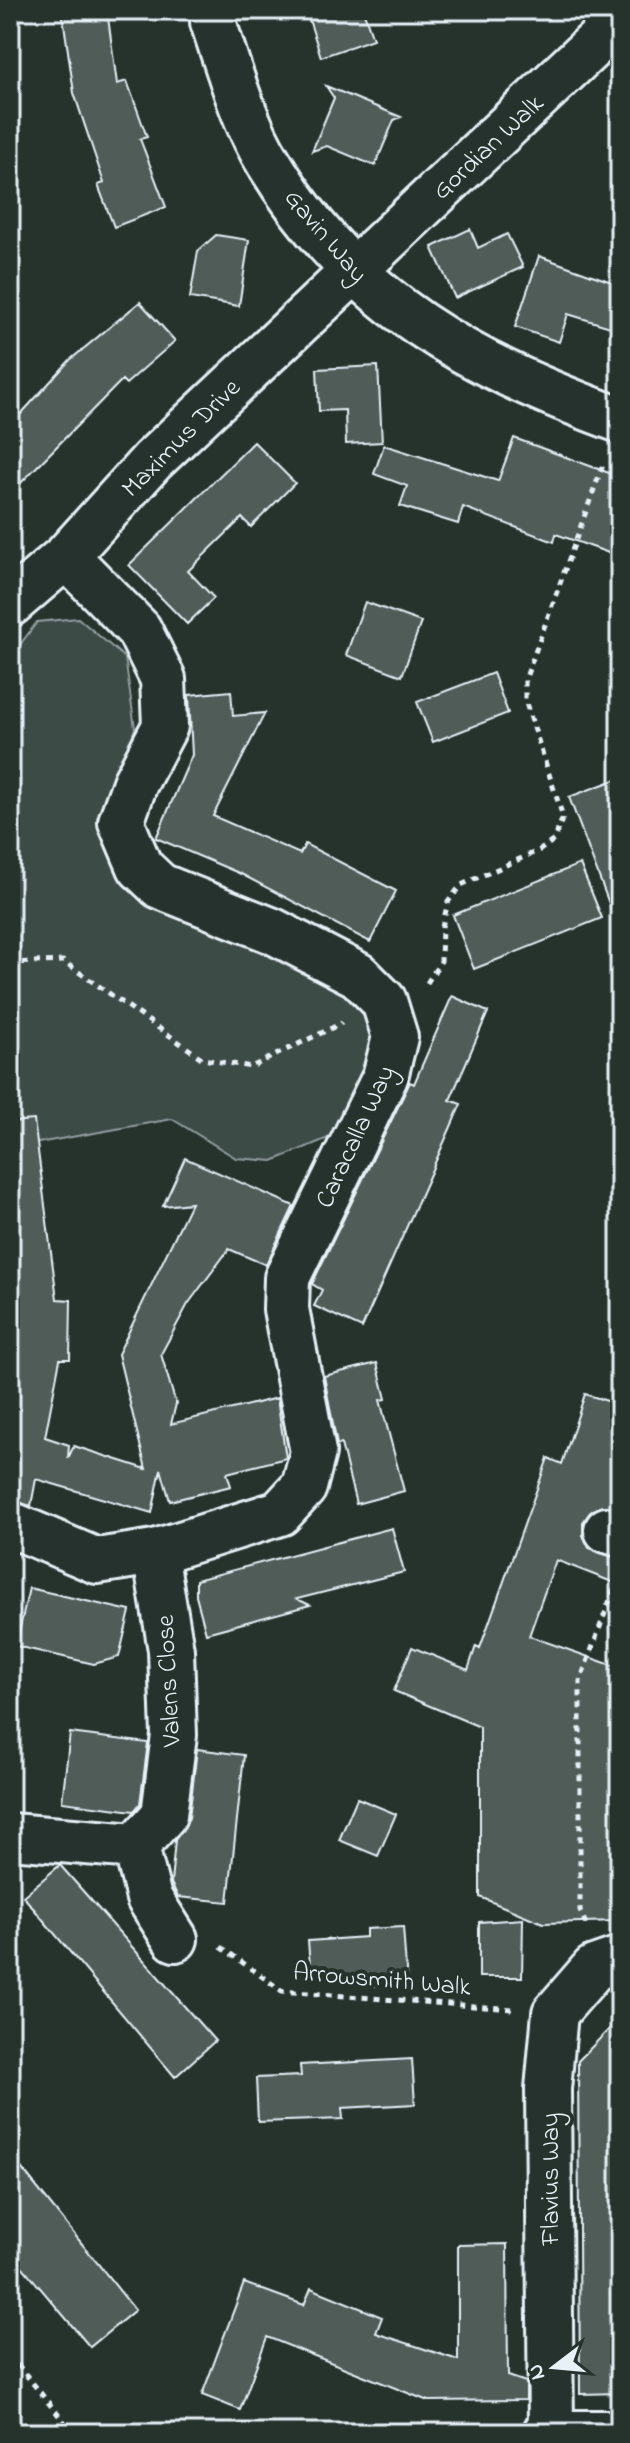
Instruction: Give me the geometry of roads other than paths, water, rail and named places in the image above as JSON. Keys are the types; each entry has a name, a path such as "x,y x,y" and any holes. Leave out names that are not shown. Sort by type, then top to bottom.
{"street":[{"name":"Gavin Way","path":"213,10 213,22 237,92 268,162 353,272 402,314 457,350 552,395 620,420"},
{"name":"Gordian Walk","path":"353,272 620,20"},
{"name":"Maximus Drive","path":"10,604 66,556 152,461 353,272"},
{"name":"Caracalla Way","path":"10,1524 97,1561 155,1552 280,1513 304,1487 313,1452 286,1309 287,1278 385,1077 395,1037 384,1001 358,975 273,931 160,886 140,867 121,822 135,783 165,726 163,679 139,630 66,556"},
{"name":"Valens Close","path":"136,1846 164,1815 174,1735 171,1650 155,1552"},
{"path":"10,1836 136,1846 149,1898 175,1939"},
{"name":"Flavius Way","path":"551,2432 548,2089 555,2013 594,1968 612,1962"},
{"path":"545,2433 620,2433"}]}
